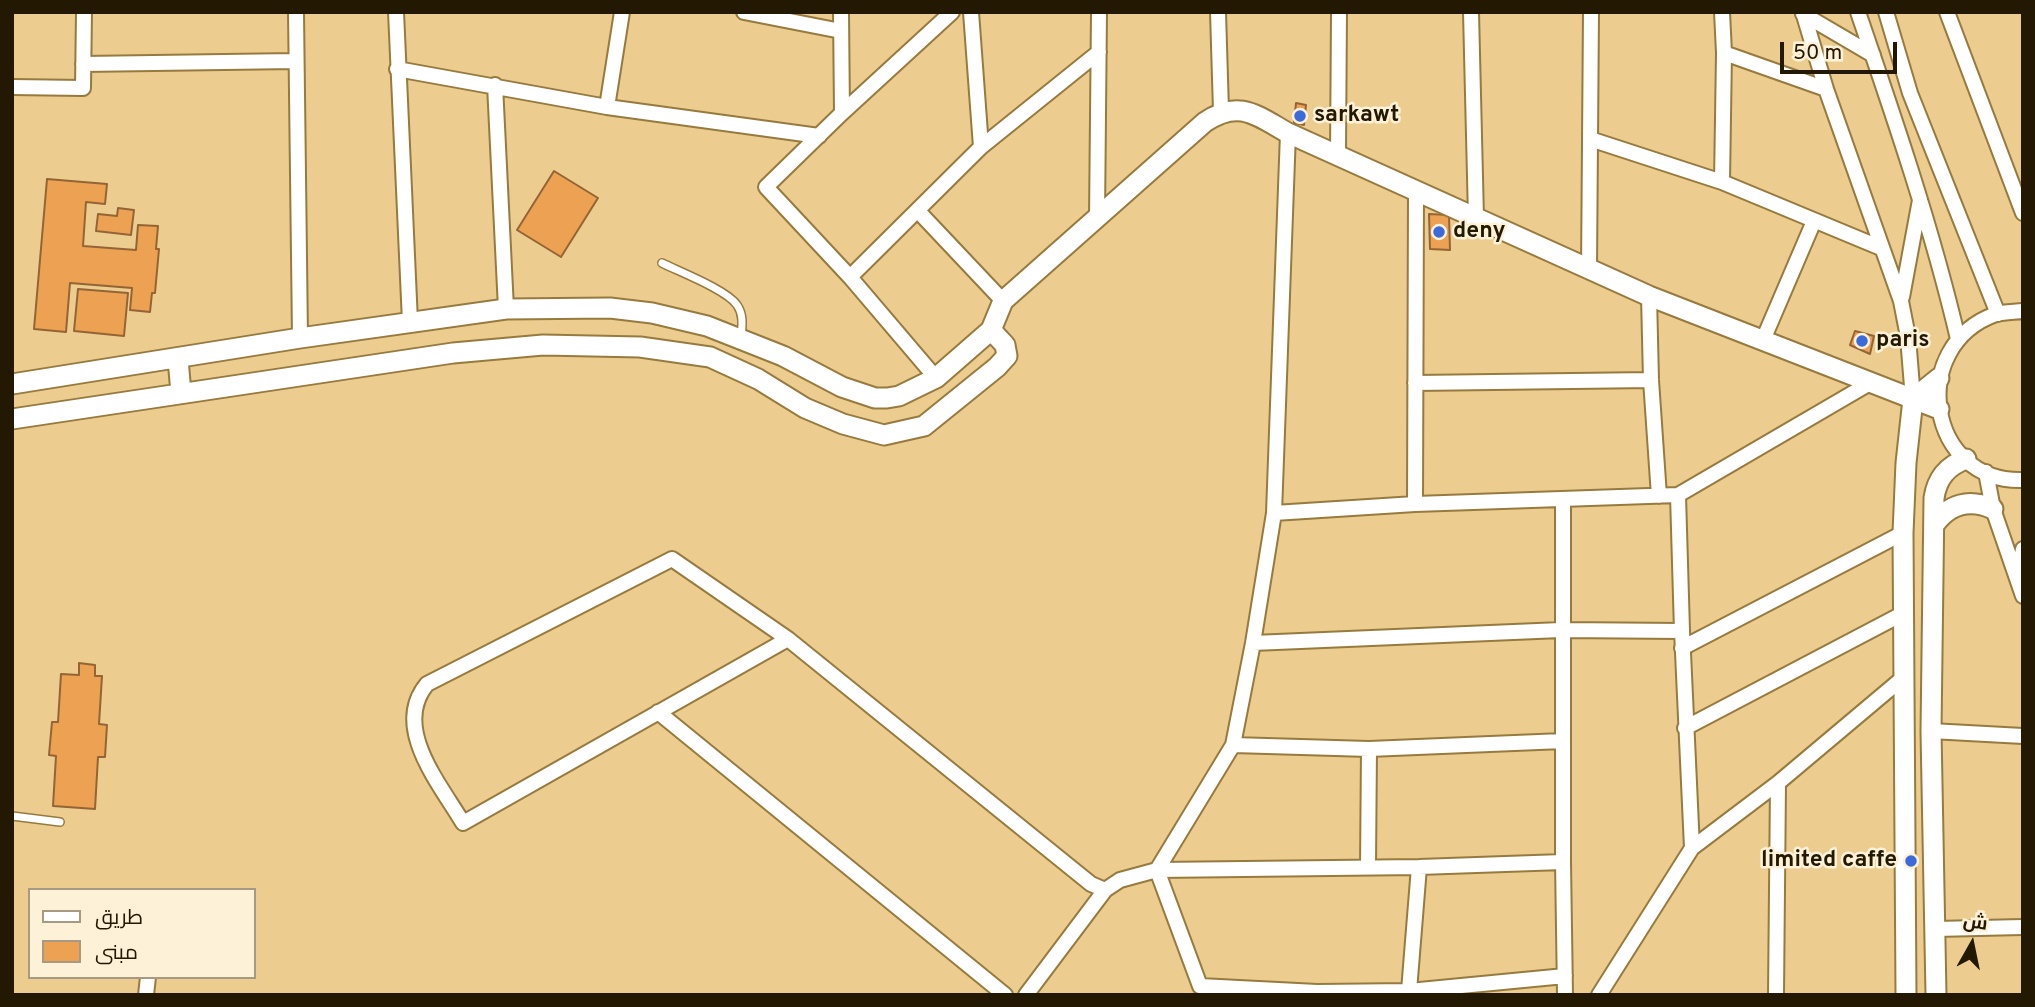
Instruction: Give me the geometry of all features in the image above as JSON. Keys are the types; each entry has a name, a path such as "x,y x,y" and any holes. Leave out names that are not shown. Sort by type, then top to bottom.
{"street":[{"path":"12,87 83,88 84,12"},
{"path":"296,12 300,338"},
{"path":"396,12 410,322"},
{"path":"607,107 622,12"},
{"path":"744,12 841,31"},
{"path":"841,12 842,113"},
{"path":"936,377 850,277 766,187 952,12"},
{"path":"971,12 981,146"},
{"path":"1097,218 1100,12"},
{"path":"1218,12 1221,111"},
{"path":"1338,154 1339,12"},
{"path":"1471,12 1476,218"},
{"path":"1589,270 1591,12"},
{"path":"1722,12 1722,182"},
{"path":"1858,12 1920,199 1958,339"},
{"path":"1886,12 1910,93 1998,314"},
{"path":"1947,12 2019,187 2023,213"},
{"path":"1803,13 1873,55"},
{"path":"1803,13 1826,89 1901,300 1908,337 1913,399 1906,463 1903,533 1906,995"},
{"path":"850,277 981,146 1099,52"},
{"path":"1724,53 1826,89"},
{"path":"83,64 295,61"},
{"path":"397,69 607,107 818,136"},
{"path":"495,85 506,309"},
{"path":"12,384 300,338 506,309 610,308 652,313 707,326 783,356 842,387 875,398 899,396 936,377 991,330 1003,301 1205,122 1221,111 1237,109 1258,116 1288,133 1649,296 1939,409"},
{"path":"1157,870 1233,745 1253,643 1275,513 1288,133"},
{"path":"1590,139 1722,182 1881,248"},
{"path":"1415,504 1416,191"},
{"path":"1901,300 1920,199"},
{"path":"918,211 1003,301"},
{"path":"1763,340 1814,221"},
{"path":"1649,296 1651,380 1659,496"},
{"path":"2023,311 1998,314 1976,324 1958,339 1946,357 1939,378 1941,421 1950,441 1966,459 1986,472 2012,480 2023,480"},
{"path":"12,419 453,353 543,345 640,347 710,357 758,379 805,408 843,424 884,435 924,426 997,367 1007,356 1005,345 991,330"},
{"path":"732,367 741,338"},
{"path":"178,359 181,393"},
{"path":"1913,399 1939,378"},
{"path":"1415,383 1651,380"},
{"path":"1275,513 1415,504 1678,495 1870,383"},
{"path":"1936,995 1931,731 1934,498 1938,480 1950,467 1966,459"},
{"path":"1986,472 1993,509 2023,596"},
{"path":"1678,495 1685,729 1692,848"},
{"path":"1563,500 1561,630 1565,995"},
{"path":"1934,525 1947,510 1963,504 1984,505 1993,509"},
{"path":"1682,648 1903,533"},
{"path":"2017,578 2023,549"},
{"path":"788,639 463,823 429,765 413,727 416,701 427,684 672,559 788,639 1091,884 1105,890"},
{"path":"1685,729 1904,613"},
{"path":"1253,643 1561,630 1682,631"},
{"path":"1600,995 1692,848 1778,783 1904,677"},
{"path":"659,712 1005,995"},
{"path":"1931,731 2023,736"},
{"path":"1233,745 1369,749 1563,741"},
{"path":"1367,866 1369,749"},
{"path":"1776,995 1778,783"},
{"path":"1026,995 1105,890 1120,880 1157,870 1419,867 1563,862"},
{"path":"1410,993 1419,867"},
{"path":"1157,870 1200,986 1318,993 1410,993 1565,976"},
{"path":"1935,929 2023,927"}],"lane":[{"path":"663,263 728,296 738,305 743,318 741,338"},
{"path":"12,816 60,821"}],"building":[{"name":"sarkawt","path":"1296,103 1306,105 1304,125 1294,123"},
{"path":"554,171 598,198 561,257 517,230"},
{"path":"47,179 107,184 105,204 86,202 83,246 136,250 138,225 158,226 155,293 152,293 150,312 130,310 132,288 70,283 66,332 34,329"},
{"path":"118,208 134,210 131,235 96,231 98,214 117,216"},
{"name":"deny","path":"1429,214 1449,215 1450,250 1430,249"},
{"path":"78,289 128,293 124,336 74,331"},
{"name":"paris","path":"1855,331 1874,336 1870,354 1850,345"},
{"path":"79,663 95,665 95,676 102,676 99,724 107,725 105,757 98,757 95,809 53,806 56,756 49,755 52,722 58,722 61,674 79,675"}],"place":[{"name":"sarkawt","path":"1300,116"},
{"name":"deny","path":"1439,232"},
{"name":"paris","path":"1862,341"},
{"name":"limited caffe","path":"1911,861"}]}
